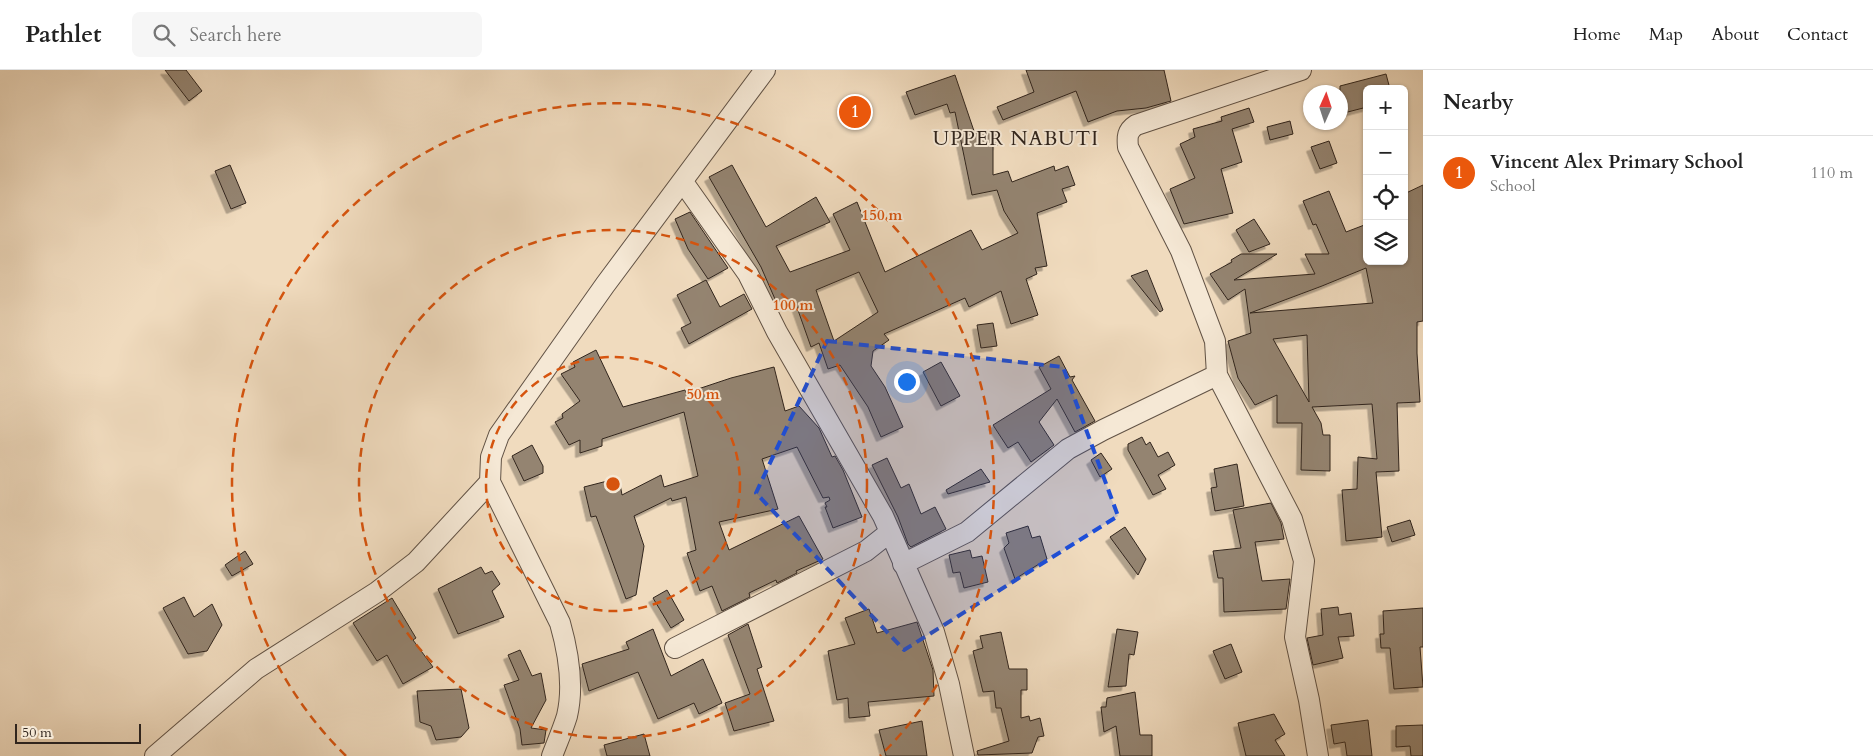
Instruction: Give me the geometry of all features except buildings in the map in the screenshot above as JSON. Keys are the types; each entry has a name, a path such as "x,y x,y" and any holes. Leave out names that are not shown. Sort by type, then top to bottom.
{"street":[{"path":"552,756 567,715 569,684 565,642 560,623 490,482 490,457 499,435 605,285 765,70"},
{"path":"1302,70 1136,125 1130,129 1127,138 1128,147 1181,251 1216,341 1217,375 1292,519 1298,537 1304,561 1295,637 1309,700 1318,756"},
{"path":"683,182 748,274 777,332 850,456 890,532 934,632 949,684 964,756"},
{"path":"903,564 966,532 1068,449 1217,375"},
{"path":"155,756 256,669 377,592 416,562 490,482"},
{"path":"675,648 866,551 890,532"}],"highlighted area":[{"path":"827,341 1063,367 1118,516 904,650 756,493"}],"place":[{"name":"Vincent Alex Primary School","path":"855,112"}],"district":[{"name":"UPPER NABUTI","path":"1016,138"}]}
